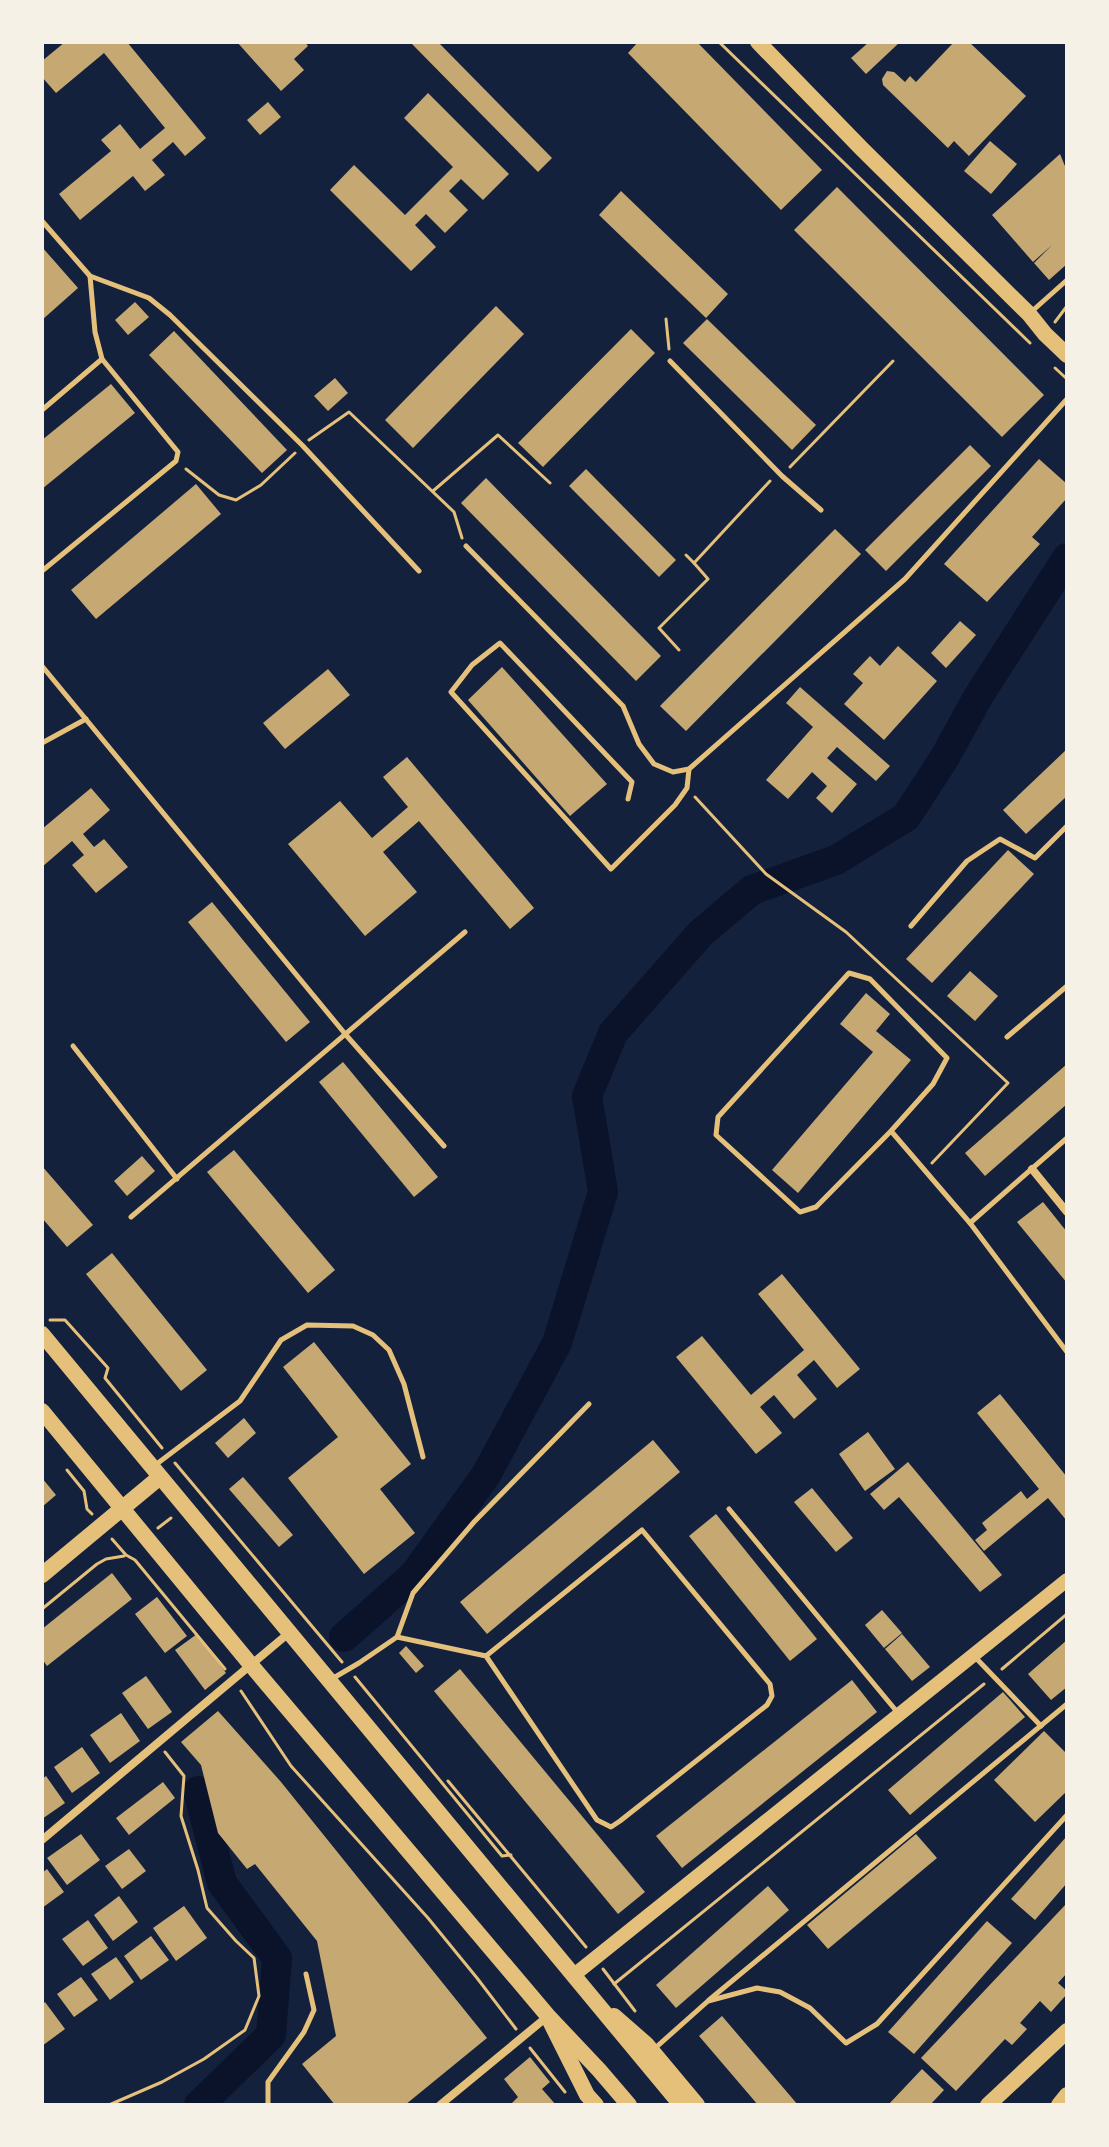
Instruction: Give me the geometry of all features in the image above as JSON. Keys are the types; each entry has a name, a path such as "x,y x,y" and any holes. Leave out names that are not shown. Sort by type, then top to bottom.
{"main road":[{"path":"758,42 1029,314 1061,362"},
{"path":"43,1327 156,1472 681,2105"},
{"path":"42,1411 251,1665 548,2016 629,2105"},
{"path":"42,1575 122,1508 156,1472"},
{"path":"588,1993 652,2051 697,2105"},
{"path":"548,2016 587,2095 596,2105"},
{"path":"988,2105 1067,2031"},
{"path":"1059,2105 1067,2095"}],"street":[{"path":"1032,1169 1067,1212"},
{"path":"574,1975 1067,1580"},
{"path":"42,1840 290,1632"},
{"path":"440,2105 548,2016"}],"lane":[{"path":"42,221 90,276 149,298 170,315 302,445 419,571"},
{"path":"42,571 176,461 178,452 102,359 95,332 90,276"},
{"path":"1029,314 1067,280"},
{"path":"42,410 102,359"},
{"path":"670,361 780,474 821,510"},
{"path":"466,546 623,706 639,744 654,764 673,772 689,769 905,579 1067,399"},
{"path":"628,799 632,782 500,643 472,665 451,692 611,869 675,805 687,788 689,769"},
{"path":"42,666 346,1035 444,1146"},
{"path":"42,743 86,719"},
{"path":"911,926 967,861 1000,839 1035,858 1067,826"},
{"path":"131,1217 465,932"},
{"path":"849,973 870,979 947,1058 933,1084 891,1131 816,1207 800,1212 716,1135 718,1117 849,973"},
{"path":"1007,1037 1067,986"},
{"path":"73,1046 177,1179"},
{"path":"891,1131 970,1223 1067,1352"},
{"path":"970,1223 1067,1138"},
{"path":"156,1472 169,1456 240,1401 281,1340 307,1325 353,1326 373,1335 389,1350 404,1384 423,1457"},
{"path":"329,1680 397,1637 413,1593 474,1522 589,1404"},
{"path":"729,1509 899,1714"},
{"path":"397,1637 486,1656 597,1820 611,1827 767,1705 772,1696 770,1684 642,1530 486,1656"},
{"path":"973,1654 1041,1726"},
{"path":"652,2051 708,2001 1067,1704"},
{"path":"708,2001 757,1988 780,1992 810,2008 846,2043 877,2024 1067,1815"},
{"path":"268,2105 268,2082 304,2032 314,2010 306,1974"}],"path":[{"path":"719,42 1034,347"},
{"path":"666,319 670,361"},
{"path":"694,563 893,361"},
{"path":"1061,362 1067,379"},
{"path":"176,461 219,495 236,500 261,485 302,445 349,412 454,512 466,546"},
{"path":"433,491 498,435 550,483"},
{"path":"679,650 659,628 708,579 686,555"},
{"path":"687,788 766,874 790,890"},
{"path":"43,1327 65,1320 108,1368 105,1378 202,1493 126,1555 135,1560 234,1680 291,1766 428,1918 477,1978"},
{"path":"67,1470 84,1491 87,1509"},
{"path":"42,1609 97,1564 124,1556"},
{"path":"614,1984 1067,1614"},
{"path":"109,2105 204,2059 245,2030 259,1996 254,1958 207,1908 181,1816 184,1776 158,1743"},
{"path":"448,1781 595,1958 642,2020"}],"building":[{"path":"65,42 127,42 206,138 185,156 173,142 152,160 165,175 145,191 133,176 80,220 59,194 111,151 101,140 120,124 140,149 165,128 104,53 56,93 42,77 42,61"},
{"path":"237,42 305,42 308,46 294,59 304,70 281,91"},
{"path":"410,42 438,42 552,158 538,172"},
{"path":"638,42 697,42 822,170 781,210 628,53"},
{"path":"869,42 900,42 866,74 851,58"},
{"path":"954,42 969,42 1026,96 969,156 954,141 948,148 883,85 882,79 887,71 894,72 905,82 910,76 916,82"},
{"path":"428,93 509,174 483,200 461,179 449,191 468,210 445,233 426,214 415,225 436,247 411,271 330,190 354,165 405,215 453,167 404,118"},
{"path":"268,102 281,117 260,135 247,120"},
{"path":"990,141 1017,164 991,194 964,171"},
{"path":"1060,154 1067,171 1067,264 1049,280 1034,263 1052,245 1033,262 992,215"},
{"path":"837,187 1044,395 1002,437 794,230"},
{"path":"621,191 728,294 706,318 599,215"},
{"path":"42,247 78,288 42,320"},
{"path":"135,302 149,317 128,335 115,320"},
{"path":"496,306 524,334 413,448 385,420"},
{"path":"707,319 816,425 792,450 683,343"},
{"path":"631,329 655,353 543,467 518,443"},
{"path":"174,331 287,450 262,473 149,355"},
{"path":"335,378 348,393 328,411 314,396"},
{"path":"111,384 135,413 42,489 42,440"},
{"path":"970,445 991,466 886,571 865,550"},
{"path":"1039,459 1067,484 1067,498 1032,537 1040,544 987,602 944,564"},
{"path":"586,469 676,560 659,577 569,486"},
{"path":"486,478 661,656 636,681 461,503"},
{"path":"196,484 221,514 96,619 71,590"},
{"path":"835,529 861,554 686,731 660,706"},
{"path":"960,621 976,635 946,668 931,653"},
{"path":"898,646 937,681 884,740 844,704 863,683 853,674 870,656 880,666"},
{"path":"502,667 607,784 570,816 468,700"},
{"path":"328,669 350,695 285,749 263,723"},
{"path":"800,687 890,766 876,781 837,747 827,758 857,784 832,813 816,798 827,786 812,772 788,799 766,780 813,727 786,703"},
{"path":"1067,749 1067,796 1026,834 1003,810"},
{"path":"407,757 534,908 510,929 419,821 383,852 417,892 365,936 288,844 340,801 372,838 408,807 383,777"},
{"path":"91,788 110,810 83,834 94,847 104,839 128,867 96,893 72,865 84,855 72,841 42,867 42,829"},
{"path":"1008,850 1034,874 932,983 906,959"},
{"path":"212,902 310,1022 286,1042 188,922"},
{"path":"970,971 998,996 975,1021 947,996"},
{"path":"866,993 890,1014 876,1031 911,1060 798,1193 772,1170 873,1052 840,1024"},
{"path":"343,1062 438,1177 414,1197 319,1082"},
{"path":"1067,1064 1067,1104 985,1176 965,1153"},
{"path":"234,1150 335,1270 308,1293 207,1172"},
{"path":"142,1156 155,1171 127,1196 114,1181"},
{"path":"42,1166 93,1225 67,1247 42,1218"},
{"path":"1043,1202 1067,1232 1067,1283 1017,1222"},
{"path":"112,1253 207,1370 181,1391 86,1274"},
{"path":"782,1274 860,1369 837,1388 814,1360 797,1375 817,1399 794,1419 774,1395 760,1407 782,1433 756,1454 676,1357 702,1336 751,1395 804,1350 758,1294"},
{"path":"314,1342 411,1464 380,1489 415,1533 364,1574 288,1478 338,1437 283,1367"},
{"path":"1000,1394 1067,1477 1067,1521 1048,1498 984,1551 975,1540 987,1530 982,1523 1021,1491 1027,1499 1039,1489 977,1413"},
{"path":"244,1418 256,1433 228,1458 215,1443"},
{"path":"868,1432 895,1469 865,1491 839,1454"},
{"path":"653,1440 680,1472 487,1634 460,1602"},
{"path":"908,1462 1002,1575 980,1592 899,1497 884,1510 870,1494"},
{"path":"243,1477 293,1535 279,1547 229,1489"},
{"path":"42,1478 56,1495 42,1507"},
{"path":"812,1488 853,1538 836,1552 794,1502"},
{"path":"716,1514 817,1639 790,1661 689,1536"},
{"path":"112,1573 132,1599 47,1666 42,1659 42,1629"},
{"path":"157,1597 187,1636 165,1653 135,1614"},
{"path":"882,1610 902,1633 884,1648 865,1625"},
{"path":"197,1634 226,1673 205,1690 175,1650"},
{"path":"902,1634 930,1667 912,1681 885,1649"},
{"path":"1067,1640 1067,1687 1051,1700 1028,1674"},
{"path":"406,1646 424,1666 416,1673 399,1653"},
{"path":"460,1669 645,1892 618,1914 434,1691"},
{"path":"146,1676 172,1712 148,1729 122,1693"},
{"path":"852,1680 877,1712 682,1868 656,1836"},
{"path":"1003,1692 1025,1717 910,1815 888,1790"},
{"path":"218,1711 281,1782 487,2038 405,2105 335,2105 302,2064 336,2036 317,1941 255,1864 247,1869 218,1833 201,1765 181,1742"},
{"path":"121,1713 140,1741 110,1763 90,1735"},
{"path":"1044,1731 1067,1754 1067,1791 1035,1822 994,1780"},
{"path":"82,1747 100,1773 72,1793 54,1767"},
{"path":"46,1776 65,1803 42,1819 42,1779"},
{"path":"163,1782 175,1798 129,1835 116,1818"},
{"path":"81,1834 100,1860 67,1885 47,1858"},
{"path":"916,1834 937,1858 828,1949 807,1925"},
{"path":"1067,1836 1067,1883 1035,1920 1011,1899"},
{"path":"129,1849 146,1871 122,1889 105,1866"},
{"path":"47,1869 64,1892 42,1908 42,1873"},
{"path":"768,1886 789,1910 676,2008 656,1985"},
{"path":"119,1896 138,1922 113,1941 94,1915"},
{"path":"1067,1903 1067,1973 1058,1983 1067,1994 1051,2012 1040,2001 1020,2023 1027,2029 1012,2045 1005,2039 956,2091 921,2058"},
{"path":"184,1906 207,1938 176,1961 153,1928"},
{"path":"88,1920 108,1948 83,1966 62,1939"},
{"path":"987,1921 1012,1943 914,2054 888,2032"},
{"path":"151,1936 169,1960 141,1980 124,1956"},
{"path":"116,1957 134,1982 110,2000 91,1974"},
{"path":"81,1977 98,2000 74,2017 57,1994"},
{"path":"45,2002 65,2029 42,2046 42,2005"},
{"path":"722,2016 798,2105 758,2105 699,2036"},
{"path":"530,2057 550,2082 542,2089 556,2105 510,2105 518,2097 504,2079"},
{"path":"922,2069 944,2090 930,2105 888,2105"}],"waterway":[{"path":"344,1637 414,1575 486,1475 557,1343 603,1192 587,1096 613,1033 701,933 752,890 836,860 906,817 1067,558"},
{"path":"198,1791 222,1883 277,1958 271,2035 199,2105"}]}
